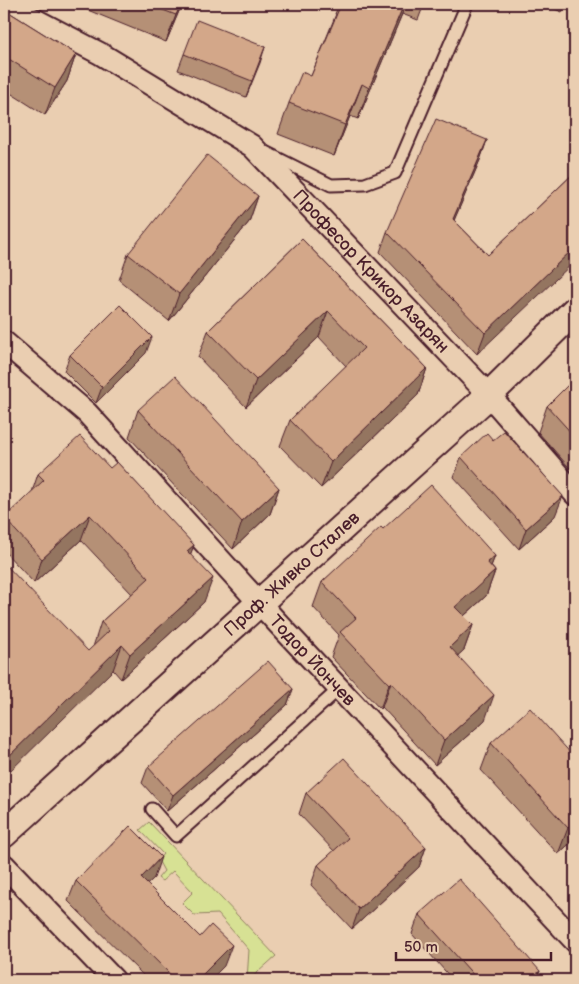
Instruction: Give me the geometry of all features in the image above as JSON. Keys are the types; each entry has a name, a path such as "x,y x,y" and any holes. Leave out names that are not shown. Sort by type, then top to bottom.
{"street":[{"name":"Професор Крикор Азарян","path":"5,4 102,54 252,146 489,395 575,494"},
{"name":"Проф. Живко Сталев","path":"4,834 489,395 575,310"},
{"name":"Тодор Йончев","path":"4,342 87,413 259,603 575,941"},
{"path":"4,865 114,980"}],"lane":[{"path":"252,146 331,184 365,184 395,173 467,4"},
{"path":"152,809 176,836 339,689"}],"green space":[{"path":"149,822 276,956 249,980 247,980 249,950 218,914 194,915 182,903 193,892 173,871 162,881 158,878 164,871 158,860 163,854 140,830"}],"building":[{"path":"147,4 181,4 176,15"},
{"path":"341,4 404,4 369,88 362,84 345,125 289,103 302,72 311,76"},
{"path":"4,9 76,54 55,88 4,56"},
{"path":"197,20 265,47 252,81 184,54"},
{"path":"436,119 487,140 453,219 488,255 575,172 575,247 485,333 387,232"},
{"path":"207,155 258,196 179,294 128,254"},
{"path":"302,239 427,368 331,462 290,420 364,348 328,311 256,380 208,331"},
{"path":"120,305 152,337 102,387 70,355"},
{"path":"175,376 279,488 242,522 138,410"},
{"path":"575,378 575,437 547,406"},
{"path":"504,431 563,496 526,529 461,457 487,433 493,440"},
{"path":"80,436 110,468 117,462 194,545 187,551 213,578 130,654 122,645 4,761 4,563 88,651 109,631 101,622 149,578 90,515 42,559 4,518 44,480 38,474"},
{"path":"431,485 495,556 487,562 495,571 455,607 473,625 450,647 494,695 444,740 391,682 389,684 340,632 356,618 322,582 381,527 383,529"},
{"path":"268,661 293,689 173,795 148,767"},
{"path":"530,708 575,758 575,821 568,828 491,743"},
{"path":"344,758 426,847 359,909 318,865 348,838 306,793"},
{"path":"130,826 161,857 141,878 200,937 211,925 232,945 197,980 176,980 76,881"},
{"path":"459,879 540,971 529,980 478,980 419,914"}]}
